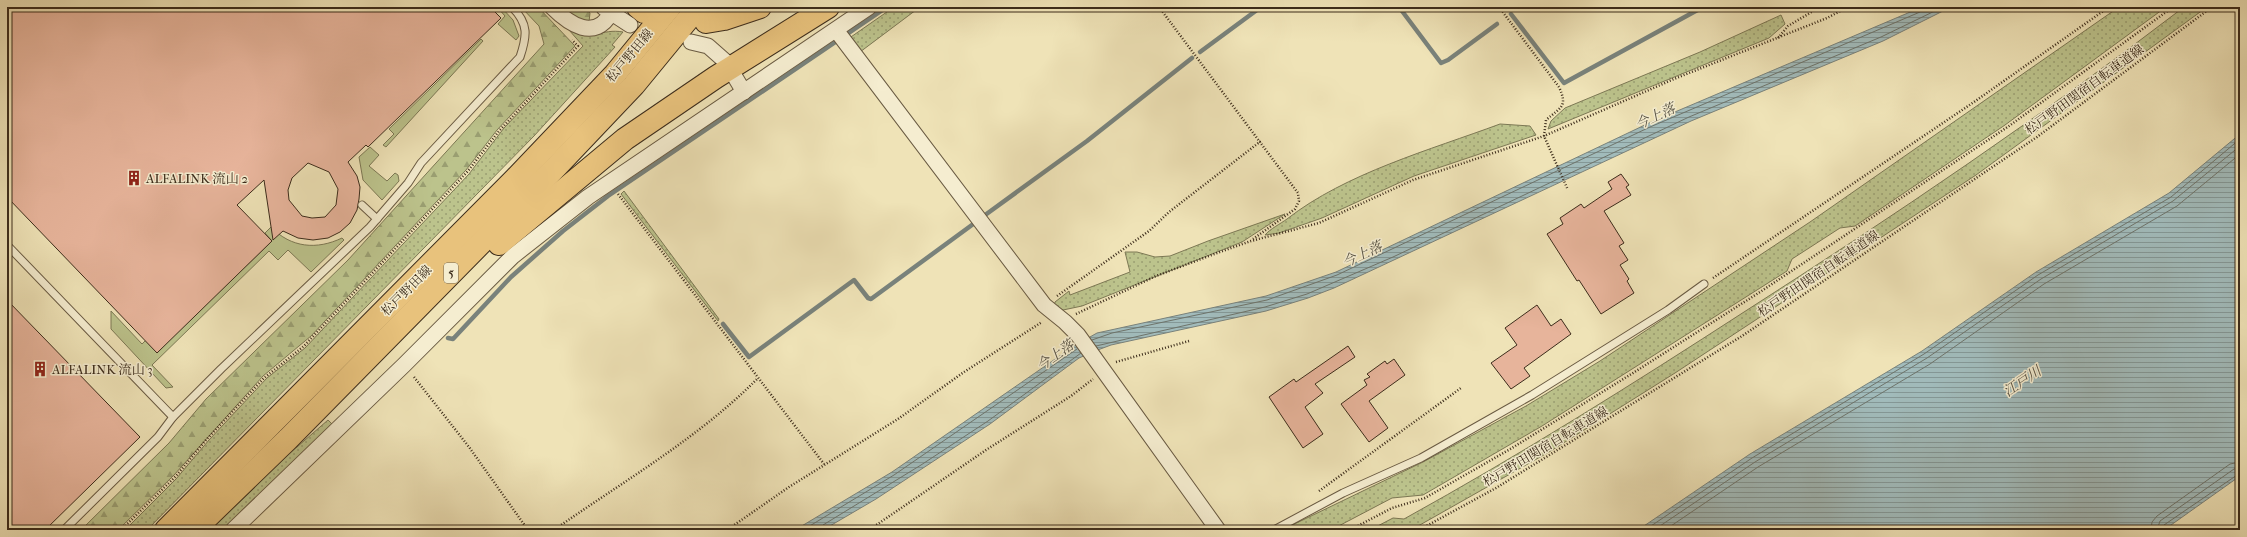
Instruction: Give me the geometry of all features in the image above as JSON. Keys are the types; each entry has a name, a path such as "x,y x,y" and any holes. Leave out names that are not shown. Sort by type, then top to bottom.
{"main road":[{"name":"松戸野田線","path":"166,530 515,179 615,74 670,7"},
{"path":"702,14 724,19 760,7"},
{"path":"288,439 374,368 502,240 625,139 716,76 828,7"},
{"name":"松戸野田線","path":"194,530 288,439 563,160 702,14"}],"street":[{"path":"552,7 572,25 584,28 601,25 606,22 608,10 637,15"},
{"path":"232,530 404,365 513,256 588,197 744,92 840,36 869,7"},
{"path":"840,36 1054,314 1078,335 1218,530"},
{"path":"691,42 708,46 725,61"},
{"path":"735,77 744,92"}],"lane":[{"path":"64,530 158,437 173,418 282,309 377,219 408,183 421,163 520,57 526,37 522,16 512,7"},
{"path":"362,205 377,219"},
{"path":"7,245 173,418"},
{"path":"1274,530 1344,493 1421,458 1532,395 1668,310 1704,284"}],"path":[{"path":"1160,7 1298,193 1300,201 1296,209 1251,241"},
{"path":"1498,7 1559,87 1564,99 1563,106 1546,120 1544,136 1568,190"},
{"path":"1777,38 1788,26 1820,7"},
{"path":"1054,314 1084,309 1156,276 1251,241 1319,223 1413,180 1544,136 1674,80 1827,18 1848,7"},
{"path":"1704,284 1974,102 2109,7"},
{"path":"1350,530 1392,508 1425,498 1512,448 1647,365 1760,292 2009,126 2173,7"},
{"name":"松戸野田関宿自転車道線","path":"1419,530 1496,488 1742,336 2037,137 2212,7"},
{"path":"121,530 176,476 206,440 264,378 304,346 468,172 499,130 578,46 568,35"},
{"path":"727,530 824,464 898,419 964,372 1054,314 1169,212 1261,142"},
{"path":"618,194 824,464"},
{"path":"869,530 986,450 1071,396 1100,365 1189,342"},
{"path":"404,365 469,447 528,530"},
{"path":"554,530 658,460 744,393 758,378"},
{"path":"1317,493 1461,388"}],"green space":[{"path":"497,7 501,7 513,20 519,36 516,40 498,24 505,16"},
{"path":"521,7 538,7 575,46 497,130 466,170 311,336 263,376 174,475 118,530 81,530 169,443 206,399 348,260 544,44 539,26"},
{"path":"561,7 585,7 590,13 589,22 582,21"},
{"path":"894,7 920,7 860,52 848,39"},
{"path":"2119,7 2166,7 2005,125 1855,226 1840,228 1792,259 1787,271 1542,426 1423,495 1392,498 1331,530 1282,530 1423,462 1526,406 1600,361 1810,222"},
{"path":"2184,7 2207,7 1976,175 1675,373 1549,452 1411,530 1370,530 1393,518 1404,519 1447,495 1576,418 1702,339 1912,202 2022,126"},
{"path":"1781,15 1785,24 1769,38 1548,129 1551,121 1565,108 1700,52"},
{"path":"569,30 583,35 616,31 623,32 612,45 615,47 534,136 147,530 125,530 176,479 209,440 267,378 305,348 469,174 504,128 583,46"},
{"path":"481,39 483,41 386,147 383,145 394,134 389,129"},
{"path":"1500,124 1530,126 1536,135 1414,176 1322,218 1279,233 1265,235 1310,203 1335,188 1417,153"},
{"path":"370,147 379,155 369,166 387,181 395,173 398,175 399,181 382,200 363,180 359,157"},
{"path":"624,191 719,319 718,321 621,194"},
{"path":"1285,214 1242,242 1082,306 1063,310 1054,306 1055,302 1069,291 1070,295 1130,272 1125,252 1137,252 1155,257 1170,256"},
{"path":"271,227 287,239 305,245 323,244 342,238 344,240 311,272 288,250 278,260 269,251 152,365 173,387 166,388 111,329 111,311 142,344 146,340 157,352 272,241 265,233"},
{"path":"328,420 333,425 225,530 208,530 289,454"}],"water":[{"path":"1922,7 1951,7 1883,41 1691,121 1334,288 1266,311 1111,345 1079,358 990,424 876,499 823,530 795,530 892,472 1074,346 1097,333 1266,296 1336,272 1649,123"},
{"name":"江戸川","path":"2240,134 2240,476 2164,530 1638,530 1750,454 1922,351 2036,272 2169,193"}],"building":[{"name":"ALFALINK 流山 2","path":"7,7 490,7 501,18 368,147 366,145 348,162 357,176 360,187 359,199 357,210 350,223 340,232 328,238 313,240 298,238 283,231 273,240 264,180 237,205 272,241 157,353 7,197","holes":["308,163 329,172 338,189 336,205 325,217 312,218 302,216 289,200 288,190 292,178"]},
{"path":"1621,174 1629,185 1626,187 1631,195 1604,211 1624,243 1619,246 1628,260 1620,265 1629,279 1627,281 1634,293 1601,314 1579,280 1577,281 1547,234 1563,224 1560,218 1581,204 1584,208 1612,189 1608,182"},
{"name":"ALFALINK 流山 3","path":"7,300 140,437 45,530 7,530"},
{"path":"1537,305 1551,326 1561,319 1571,334 1524,368 1530,376 1511,389 1491,363 1517,345 1505,328"},
{"path":"1348,346 1355,357 1315,384 1323,393 1305,407 1323,434 1303,448 1269,397 1294,379 1296,382"},
{"path":"1394,359 1405,375 1369,401 1388,428 1369,442 1341,404 1367,385 1364,380 1370,377 1367,374 1385,361 1387,364"}],"waterway":[{"path":"448,338 453,339 511,277 563,231 608,196 887,7"},
{"path":"1200,52 1261,7"},
{"path":"1399,7 1441,63 1448,60 1497,24"},
{"path":"1511,14 1564,83 1703,7"},
{"path":"981,218 1087,141 1192,58"},
{"path":"723,324 749,357 854,280 868,298 871,299 976,222"}],"place":[{"name":"ALFALINK 流山 2","path":"134,178"},
{"name":"ALFALINK 流山 3","path":"40,369"}],"water label":[{"name":"今上落","path":"1655,116"},
{"name":"今上落","path":"1362,254"},
{"name":"今上落","path":"1055,355"}]}
